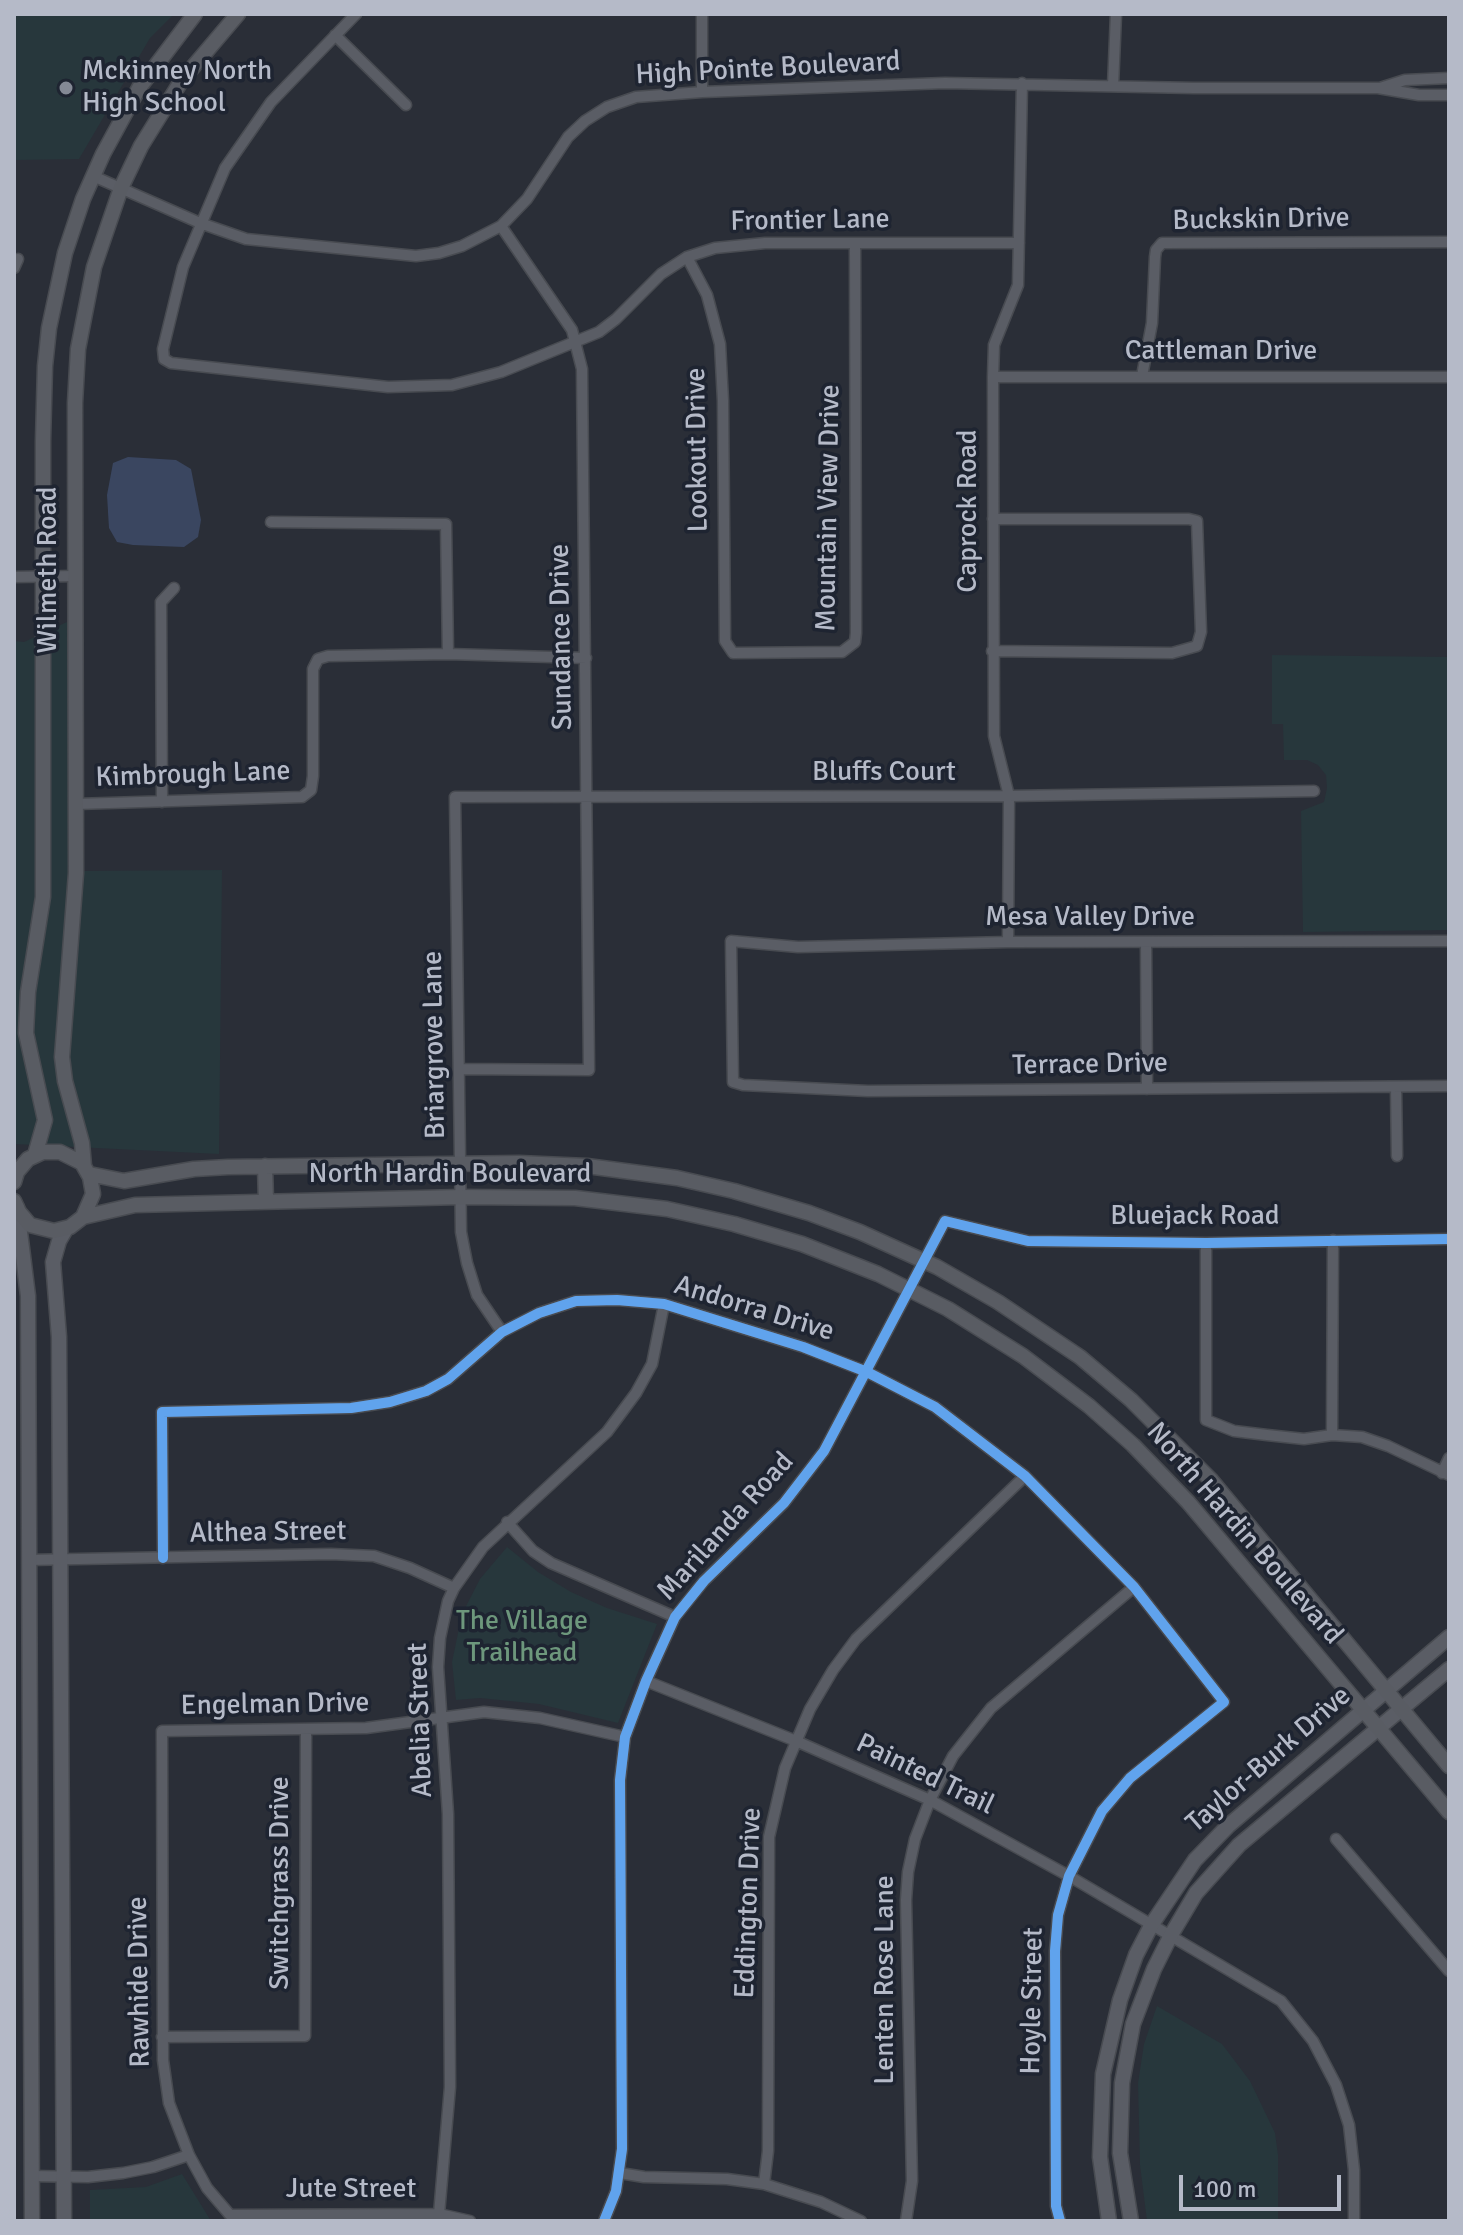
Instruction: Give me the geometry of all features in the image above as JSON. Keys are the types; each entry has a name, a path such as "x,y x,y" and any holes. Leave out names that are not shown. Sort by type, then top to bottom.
{"main road":[{"name":"Wilmeth Road","path":"14,1182 45,1120 26,1033 28,992 43,897 43,441 47,347 60,270 93,176 128,104 195,14"},
{"name":"Wilmeth Road","path":"83,1217 93,1194 62,1057 75,903 75,403 78,349 94,267 121,188 141,146 169,98 197,60 238,14"},
{"name":"North Hardin Boulevard","path":"25,1159 60,1152 75,1158 86,1170 124,1181 194,1169 265,1166 587,1166 703,1183 809,1213 860,1232 922,1260 998,1302 1106,1378 1167,1433 1233,1506 1449,1766"},
{"path":"265,1166 266,1202"},
{"name":"North Hardin Boulevard","path":"83,1217 135,1205 461,1197 575,1198 690,1214 802,1244 908,1287 986,1331 1023,1356 1089,1406 1133,1445 1188,1502 1449,1812"},
{"path":"15,1204 24,1219 38,1228 54,1231 66,1229 83,1217"}],"street":[{"path":"200,223 225,168 249,132 281,91 356,14"},
{"path":"702,14 702,92"},
{"path":"1113,86 1116,14"},
{"path":"335,35 406,105"},
{"name":"High Pointe Boulevard","path":"1378,88 1405,80 1449,78"},
{"name":"High Pointe Boulevard","path":"93,176 233,236 416,256 451,250 501,226 527,199 568,137 607,107 636,97 945,83 1378,88 1419,95 1449,95"},
{"name":"Caprock Road","path":"1008,942 1009,796 994,736 993,377 994,345 1018,285 1022,83"},
{"name":"Frontier Lane","path":"200,223 183,267 163,349 164,359 171,363 388,387 452,385 501,372 577,343 609,326 661,274 687,257 715,248 738,244 1019,243"},
{"name":"Sundance Drive","path":"460,1069 589,1070 583,386 577,343 559,310 501,226"},
{"name":"Buckskin Drive","path":"1142,376 1152,323 1156,250 1162,243 1449,242"},
{"name":"Mountain View Drive","path":"728,648 733,653 842,652 855,642 855,243"},
{"name":"Lookout Drive","path":"687,257 707,295 720,344 723,401 723,633 728,648"},
{"name":"Cattleman Drive","path":"993,377 1449,377"},
{"path":"992,651 1172,653 1192,649 1200,641 1201,632 1197,521 993,519"},
{"path":"271,522 446,524 448,654 586,658"},
{"path":"14,577 75,576"},
{"path":"162,802 161,602 174,588"},
{"name":"Kimbrough Lane","path":"76,804 302,797 311,790 313,669 318,659 328,656 448,654"},
{"name":"Bluffs Court","path":"455,797 1009,796 1314,791"},
{"name":"Briargrove Lane","path":"455,797 461,1232 477,1295 502,1332"},
{"name":"Mesa Valley Drive","path":"733,1082 731,941 798,947 1008,942 1449,941"},
{"path":"1146,942 1147,1089"},
{"name":"Terrace Drive","path":"733,1082 868,1091 1449,1086"},
{"path":"1396,1087 1397,1156"},
{"path":"15,1204 28,1296 32,2221"},
{"name":"Marilanda Road","path":"604,2221 620,2173 622,2134 620,1780 625,1737 675,1617 704,1581 792,1493 824,1451 945,1221"},
{"name":"Bluejack Road","path":"945,1221 1028,1241 1206,1243 1449,1239"},
{"path":"64,2221 59,1337 53,1262 66,1229"},
{"path":"1332,1435 1333,1240"},
{"path":"1206,1243 1206,1420 1234,1431 1267,1435 1304,1439 1332,1435 1362,1437 1446,1474 1449,1458"},
{"name":"Andorra Drive","path":"163,1558 162,1412 351,1408 390,1402 426,1391 448,1379 502,1332 539,1313 576,1301 664,1304 803,1347 867,1372 935,1407 1025,1476 1134,1587 1224,1702"},
{"name":"Abelia Street","path":"439,2214 450,2087 448,1814 438,1667 448,1601 483,1547 607,1432 636,1393 652,1364 664,1304"},
{"name":"Eddington Drive","path":"764,2184 768,2151 769,1837 776,1798 796,1741 833,1670 856,1639 1025,1476"},
{"path":"507,1522 533,1551 551,1563 675,1617"},
{"name":"Althea Street","path":"28,1560 331,1554 374,1556 454,1588"},
{"name":"Lenten Rose Lane","path":"906,2221 912,2181 908,1872 915,1839 930,1800 953,1756 991,1708 1134,1587"},
{"name":"Taylor-Burk Drive","path":"1109,2221 1100,2157 1103,2074 1120,2000 1136,1955 1152,1924 1183,1876 1212,1842 1449,1637"},
{"name":"Taylor-Burk Drive","path":"1131,2221 1120,2153 1122,2083 1133,2024 1171,1935 1196,1893 1239,1845 1449,1669"},
{"name":"Painted Trail","path":"646,1681 796,1741 930,1800 1069,1876 1281,2001 1313,2041 1336,2085 1349,2125 1354,2170 1354,2221"},
{"name":"Hoyle Street","path":"1060,2221 1056,2206 1055,1951 1058,1915 1069,1876 1102,1811 1130,1778 1224,1702"},
{"name":"Engelman Drive","path":"162,1731 306,1731 380,1727 484,1712 540,1718 625,1737"},
{"name":"Rawhide Drive","path":"162,1731 162,2037 169,2103 189,2155 207,2188 230,2215"},
{"name":"Switchgrass Drive","path":"162,2037 305,2036 306,1731"},
{"path":"1336,1839 1449,1971"},
{"path":"32,2176 123,2173 189,2155"},
{"path":"620,2173 764,2184 821,2202 861,2221"},
{"name":"Jute Street","path":"230,2215 439,2214 470,2221"}],"green space":[{"name":"Mckinney North High School","path":"14,14 174,14 150,38 79,159 14,160"},
{"path":"82,615 82,871 222,870 219,1154 14,1144 14,641 24,642"},
{"path":"1272,655 1449,657 1449,930 1303,932 1301,811 1324,802 1326,775 1318,765 1307,760 1284,760 1283,724 1272,724"},
{"name":"The Village Trailhead","path":"507,1547 538,1572 571,1592 607,1608 657,1624 618,1723 539,1704 480,1698 456,1700 452,1662 462,1614 480,1579"},
{"path":"1157,2006 1222,2044 1250,2081 1275,2133 1278,2221 1147,2221 1140,2165 1138,2083 1144,2044"},
{"path":"182,2174 211,2221 90,2221 90,2190 146,2187"}],"water":[{"path":"128,457 176,460 191,469 201,520 198,537 184,547 117,542 109,528 107,495 113,463"}],"cycle path":[{"path":"604,2221 616,2191 622,2149 620,1780 625,1737 675,1617 704,1581 784,1503 824,1451 945,1221 1028,1241 1206,1243 1449,1239"},
{"path":"163,1558 162,1412 351,1408 390,1402 426,1391 448,1379 502,1332 539,1313 576,1301 664,1304 803,1347 867,1372 935,1407 1025,1476 1134,1587 1224,1702 1130,1778 1102,1811 1069,1876 1058,1915 1055,1951 1056,2206 1060,2221"}],"place":[{"name":"Mckinney North High School","path":"66,88"}]}
